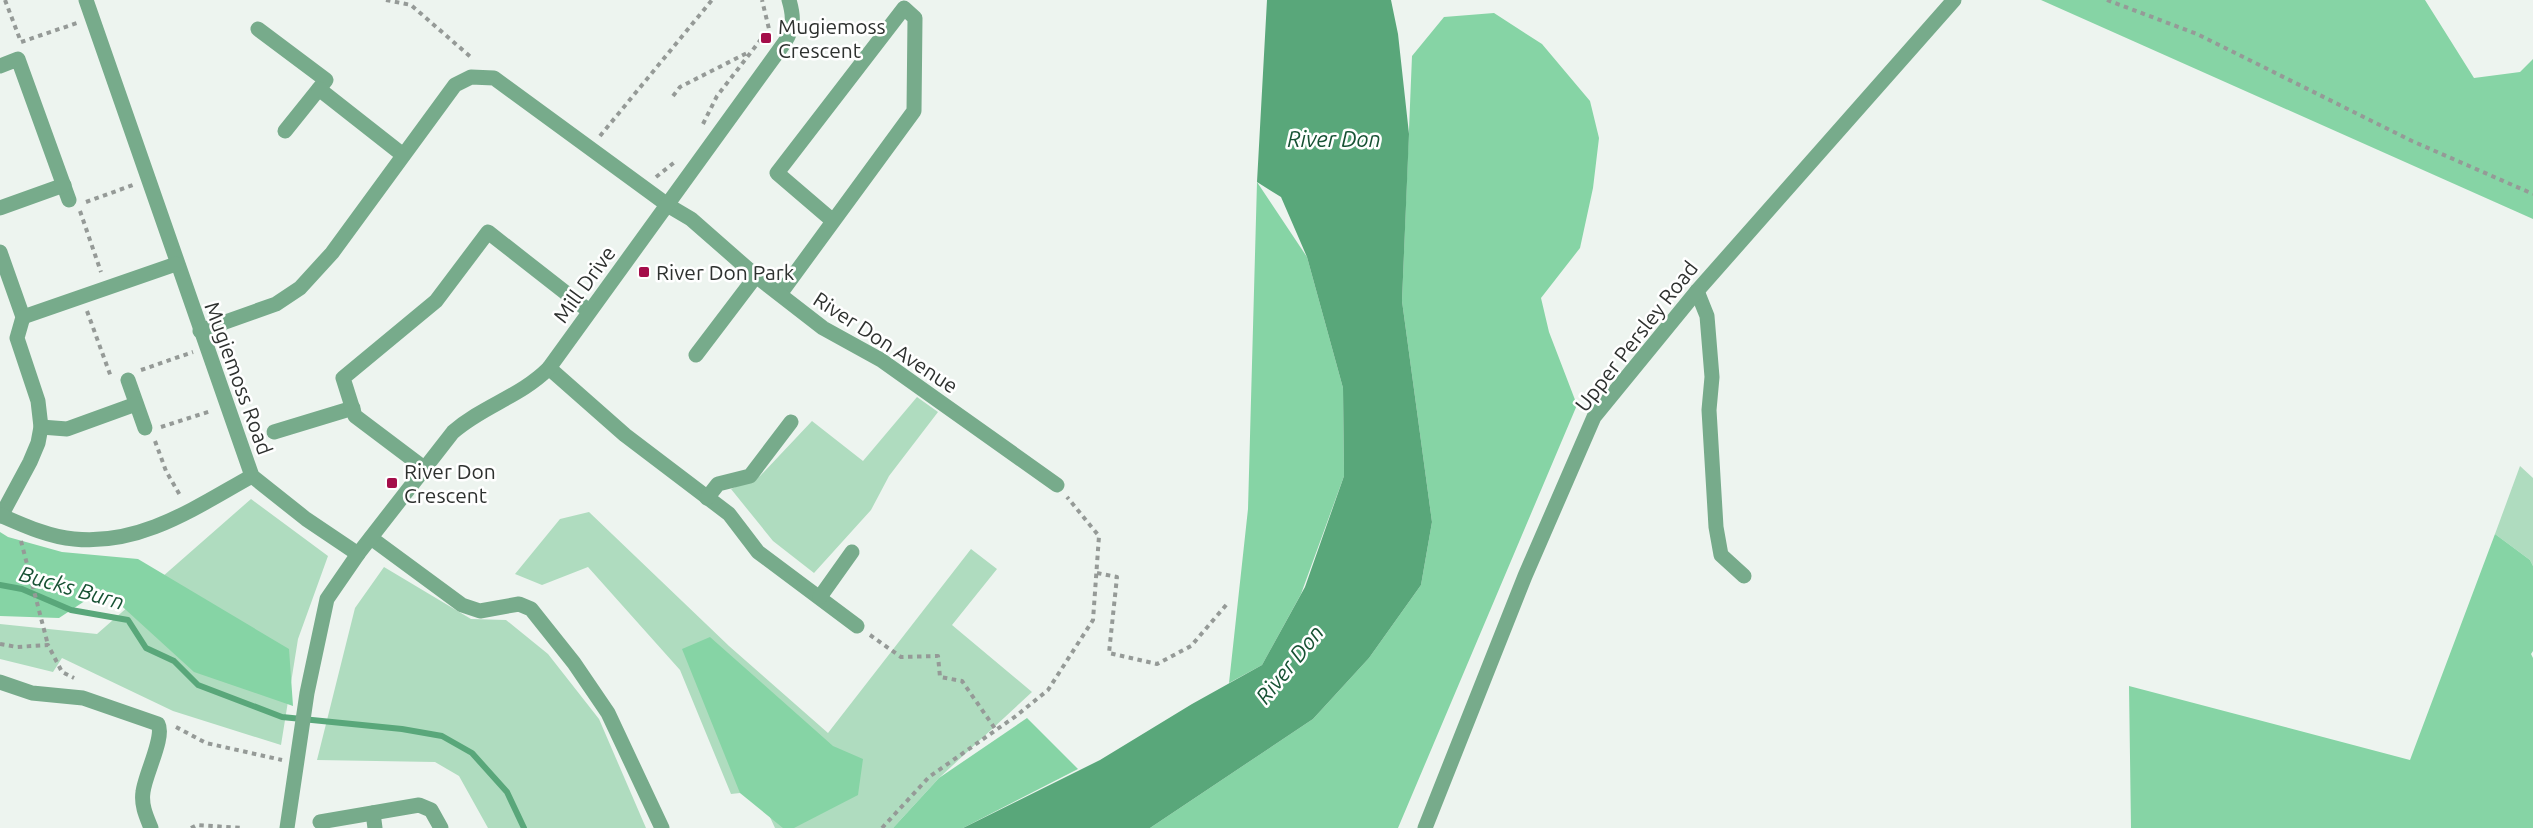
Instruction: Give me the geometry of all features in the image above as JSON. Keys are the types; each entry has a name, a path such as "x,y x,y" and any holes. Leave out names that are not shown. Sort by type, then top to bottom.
{"street":[{"name":"Mugiemoss Road","path":"86,0 205,348 252,476 306,519 358,554"},
{"name":"Mill Drive","path":"358,554 453,432 470,417 523,390 549,368 669,206 791,31 794,18 789,0"},
{"name":"Upper Persley Road","path":"1425,828 1525,576 1594,417 1697,291 1954,0"},
{"path":"780,294 914,111 915,18 904,8 777,173 833,221"},
{"path":"258,29 326,80 285,131"},
{"path":"0,66 18,59 69,200"},
{"path":"200,331 276,304 300,288 332,253 455,85 471,77 494,78 669,206"},
{"path":"319,88 403,155"},
{"path":"0,208 64,185"},
{"name":"River Don Avenue","path":"669,206 691,219 756,276 823,328 882,360 1057,485"},
{"path":"424,468 356,416 343,378 436,301 488,232 589,311"},
{"path":"0,252 23,316 17,338 38,401 41,427 38,443 30,462 1,516 58,536 90,540 112,538 152,529 189,512 252,476"},
{"path":"23,316 176,264"},
{"path":"696,355 756,276"},
{"path":"1697,291 1707,316 1712,377 1709,410 1716,527 1721,555 1744,576"},
{"path":"549,368 625,435 729,514 758,552 857,626"},
{"path":"128,377 145,428"},
{"path":"41,427 67,429 136,404"},
{"path":"274,432 353,408"},
{"path":"707,498 718,484 750,476 791,422"},
{"path":"371,538 462,605 480,611 519,604 531,609 574,663 608,713 662,828"},
{"path":"820,597 852,552"},
{"path":"287,828 307,693 327,599 358,554"},
{"path":"0,682 32,693 83,698 158,724 161,737 150,760 143,791 143,809 151,828"},
{"path":"320,822 374,820 419,805 431,810 441,828"}],"path":[{"path":"5,0 21,42 92,18"},
{"path":"387,0 411,5 494,78"},
{"path":"591,147 712,0"},
{"path":"702,127 717,96 740,63 754,50 769,29 762,0"},
{"path":"2107,0 2197,34 2412,141 2533,194"},
{"path":"673,96 680,87 754,50"},
{"path":"647,189 681,153"},
{"path":"107,288 78,204 147,180"},
{"path":"81,296 112,381 205,348"},
{"path":"189,512 166,471 151,431 226,406"},
{"path":"882,828 929,777 1048,690 1094,620 1099,536 1057,485"},
{"path":"24,553 48,645 62,672 81,681"},
{"path":"1096,573 1117,577 1109,653 1157,664 1191,646 1227,604"},
{"path":"857,626 901,657 939,656 940,677 962,681 996,730"},
{"path":"0,644 17,647 48,645"},
{"path":"170,723 206,743 298,759"},
{"path":"191,828 197,825 242,828"}],"shaded area":[{"path":"2041,0 2425,0 2474,78 2520,72 2533,59 2533,219"},
{"path":"1494,13 1542,44 1590,101 1599,138 1593,188 1580,248 1541,298 1549,332 1577,405 1398,828 1150,828 1313,719 1369,658 1421,585 1432,522 1402,301 1412,56 1444,17"},
{"path":"1257,182 1307,257 1343,388 1344,476 1301,594 1262,665 1229,683 1248,509"},
{"path":"917,397 938,412 889,476 871,510 814,573 773,541 731,489 760,476 812,421 863,461"},
{"path":"2520,466 2533,478 2533,566 2530,560 2495,534"},
{"path":"251,499 328,556 298,639 281,745 173,711 62,658 53,672 0,659 0,624 97,634"},
{"path":"589,512 729,646 828,733 971,549 997,569 952,625 1032,692 939,778 893,828 775,828 758,791 731,794 680,670 588,567 542,585 515,574 560,519"},
{"path":"0,532 8,537 62,552 138,559 289,649 293,706 194,672 103,589 59,618 0,616"},
{"path":"2495,534 2530,560 2533,566 2533,651 2531,654 2533,658 2533,828 2131,828 2129,686 2410,760"},
{"path":"384,567 471,619 506,620 548,654 599,719 646,828 488,828 459,776 435,762 317,760 355,608"},
{"path":"710,637 833,746 863,759 858,795 794,828 783,828 740,793 682,649"},
{"path":"1027,718 1078,769 963,828 893,828 939,778"}],"water":[{"name":"River Don","path":"1267,0 1391,0 1398,34 1409,134 1402,301 1432,522 1421,585 1369,658 1313,719 1150,828 963,828 1100,760 1262,665 1305,587 1344,476 1343,388 1307,257 1281,197 1257,182"}],"waterway":[{"name":"Bucks Burn","path":"0,585 22,589 71,610 128,620 146,648 174,661 198,685 282,717 402,729 442,736 472,753 507,792 524,828"}],"place":[{"name":"Mugiemoss Crescent","path":"766,38"},
{"name":"River Don Park","path":"644,272"},
{"name":"River Don Crescent","path":"392,483"}]}
